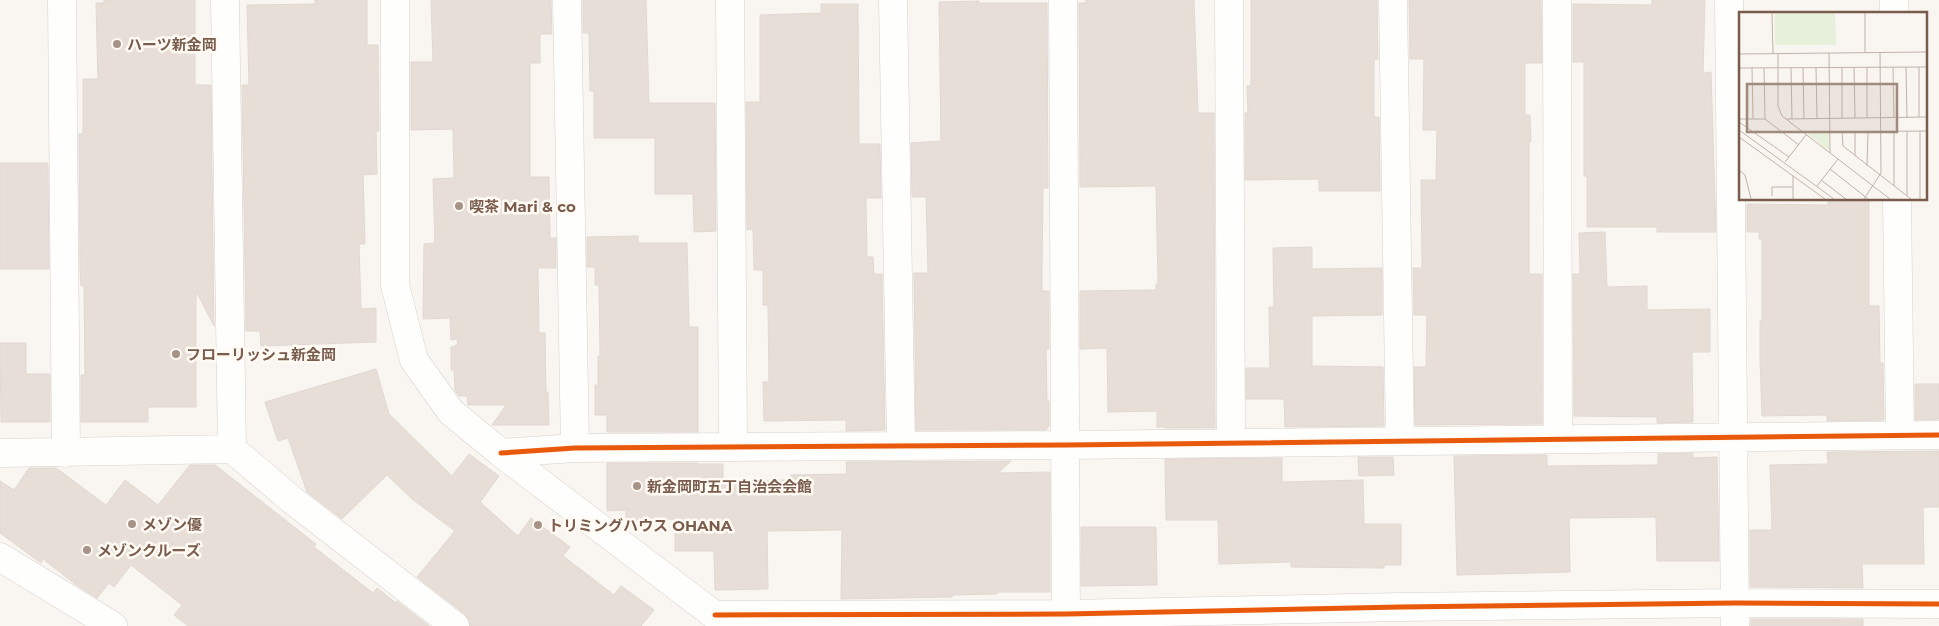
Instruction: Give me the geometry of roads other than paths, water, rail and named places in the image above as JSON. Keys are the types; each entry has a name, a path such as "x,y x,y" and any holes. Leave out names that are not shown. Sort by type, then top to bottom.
{"street":[{"path":"62,0 66,453"},
{"path":"225,0 232,449"},
{"path":"395,0 395,285 414,360 451,412 501,453 722,621 1735,614 1902,615 1939,604"},
{"path":"567,0 575,448"},
{"path":"730,0 734,446"},
{"path":"893,0 901,444"},
{"path":"1063,0 1066,620"},
{"path":"1229,0 1231,442"},
{"path":"1393,0 1400,440"},
{"path":"1557,0 1558,438"},
{"path":"1729,0 1735,614"},
{"path":"1897,200 1900,435"},
{"path":"501,453 575,448 734,446 1939,435"},
{"path":"0,454 232,449 292,500 455,626"},
{"path":"0,557 113,626"}],"place":[{"name":"ハーツ新金岡","path":"117,44"},
{"name":"喫茶 Mari & co","path":"459,206"},
{"name":"フローリッシュ新金岡","path":"176,354"},
{"name":"新金岡町五丁自治会会館","path":"637,486"},
{"name":"メゾン優","path":"132,524"},
{"name":"トリミングハウス OHANA","path":"538,525"},
{"name":"メゾンクルーズ","path":"87,550"}]}
